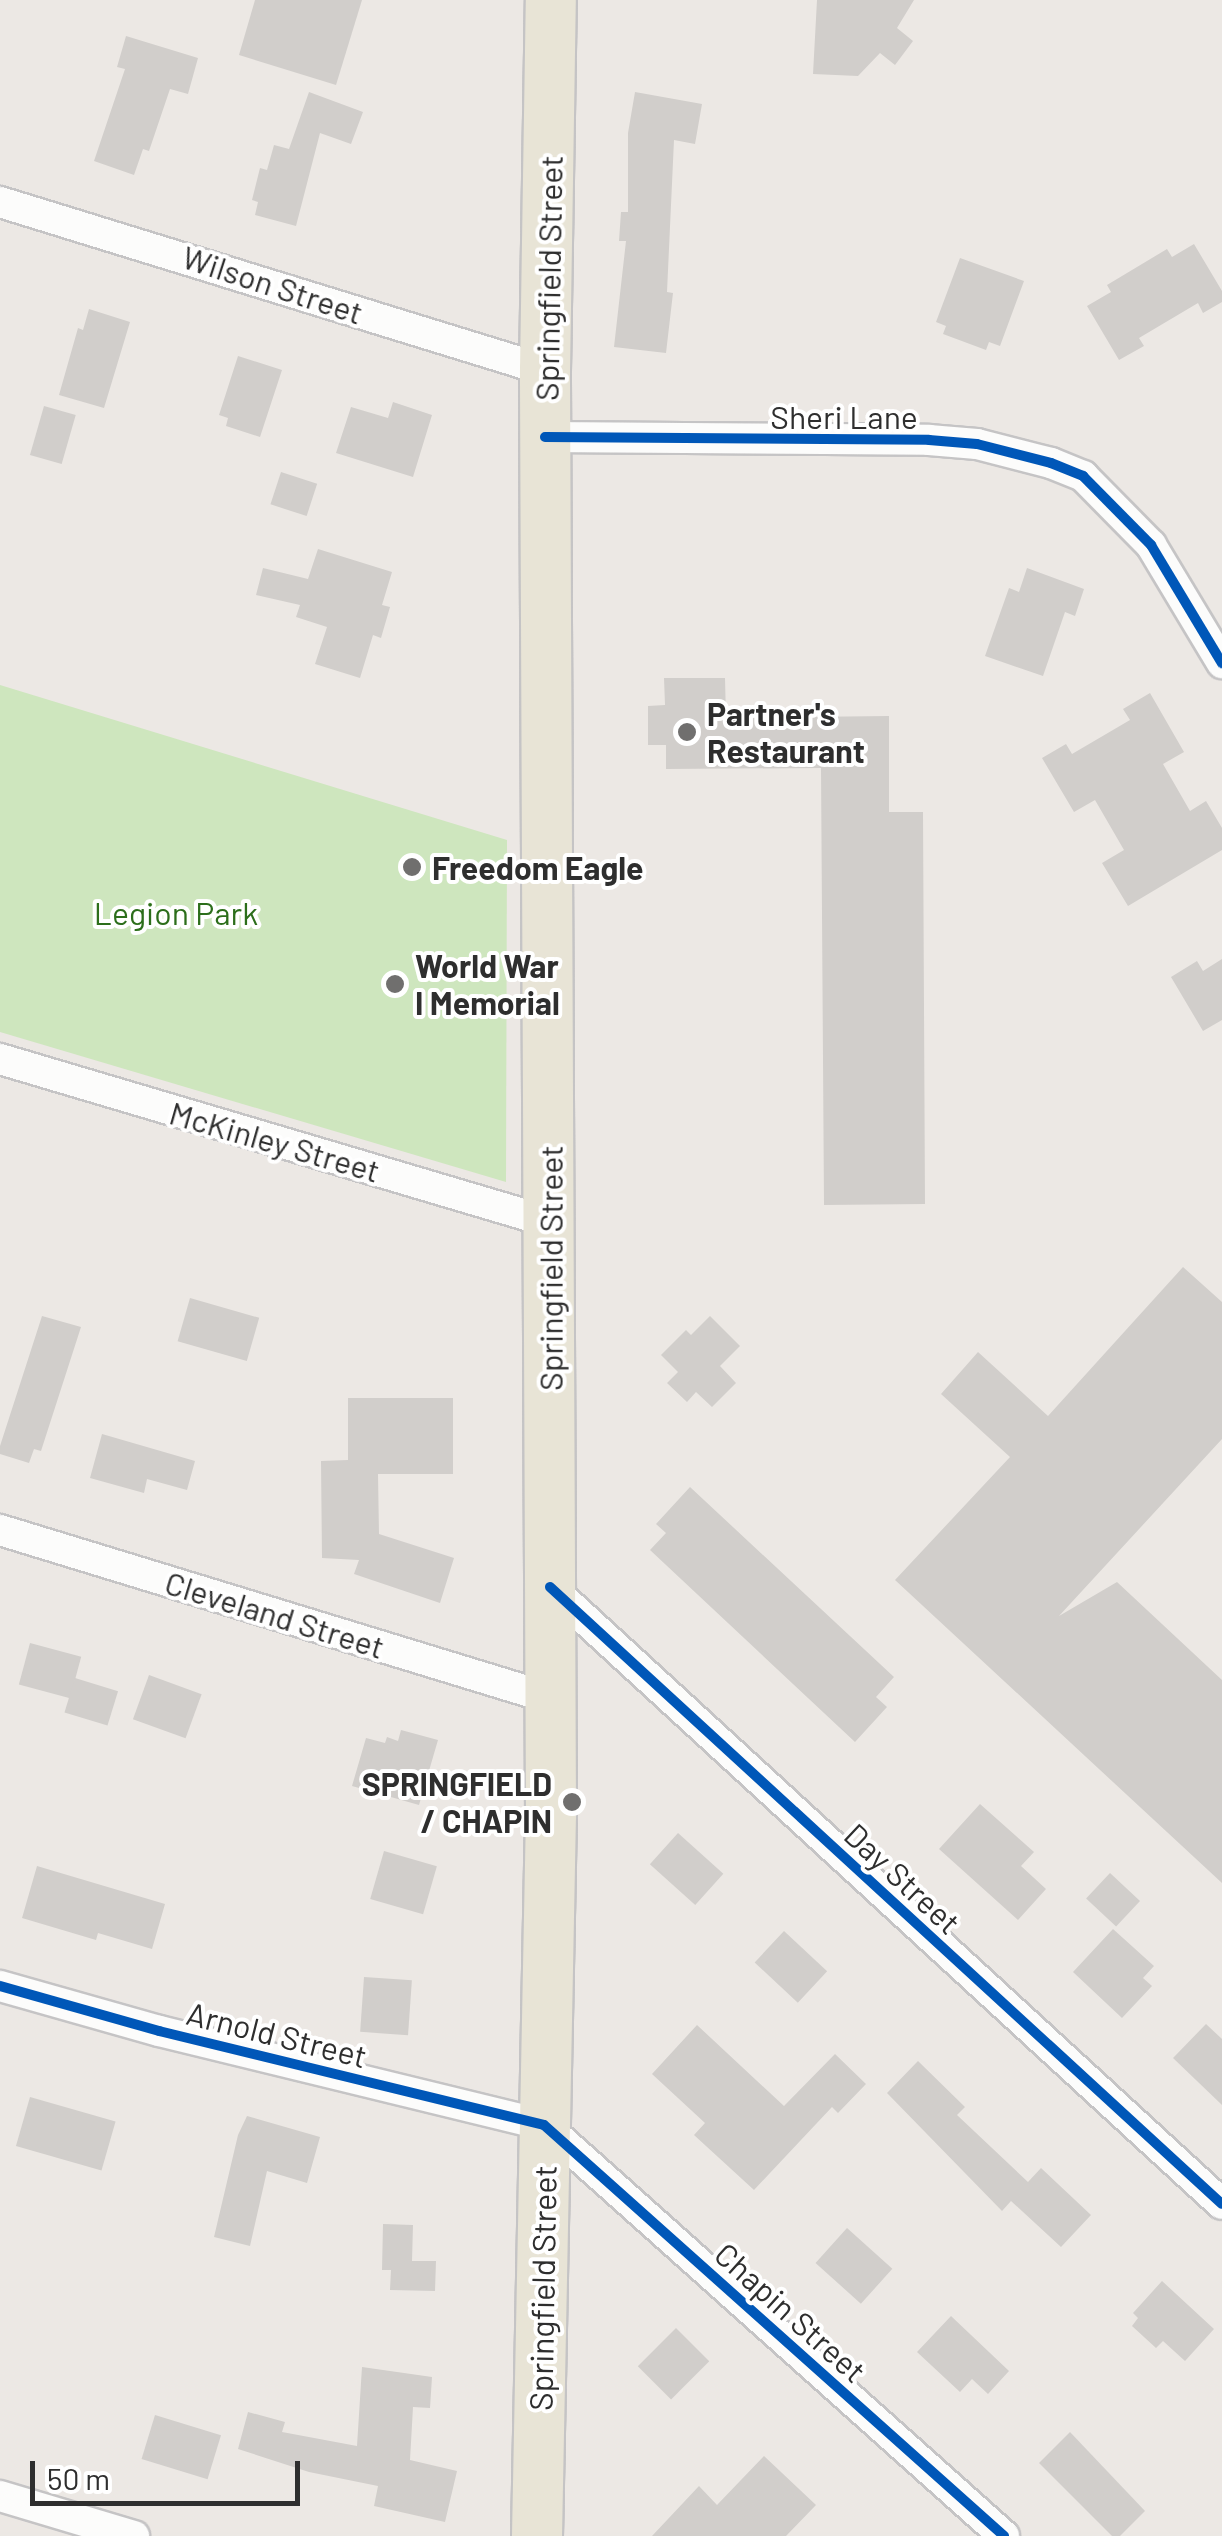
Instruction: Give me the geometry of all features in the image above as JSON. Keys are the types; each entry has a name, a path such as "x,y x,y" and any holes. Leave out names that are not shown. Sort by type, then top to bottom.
{"main road":[{"name":"Springfield Street","path":"538,2536 550,1698 545,370 552,0"}],"street":[{"name":"Wilson Street","path":"0,202 545,370"},
{"name":"Sheri Lane","path":"545,437 929,440 977,444 1050,462 1083,476 1151,545 1222,663"},
{"name":"McKinley Street","path":"0,1060 550,1222"},
{"name":"Cleveland Street","path":"0,1530 550,1698"},
{"name":"Day Street","path":"550,1587 1222,2204"},
{"name":"Arnold Street","path":"0,1986 159,2031 544,2126"},
{"name":"Chapin Street","path":"544,2126 1004,2536"},
{"path":"0,2496 134,2536"}],"green space":[{"name":"Legion Park","path":"0,685 507,840 506,1182 0,1032"}],"building":[{"path":"255,0 362,0 336,85 239,55"},
{"path":"817,0 914,0 897,28 913,41 895,65 880,53 858,76 813,74"},
{"path":"126,36 198,58 188,94 170,89 149,151 143,149 134,175 94,161 125,69 117,67"},
{"path":"309,92 363,112 351,144 320,133 296,226 255,215 258,202 252,200 260,168 267,170 274,145 289,149"},
{"path":"635,92 702,104 695,144 674,140 667,292 673,293 666,353 614,347 626,241 619,241 621,212 628,212 628,133"},
{"path":"1194,244 1222,291 1222,302 1203,313 1198,303 1139,338 1144,346 1119,360 1087,306 1111,292 1107,285 1167,249 1172,257"},
{"path":"960,258 1024,281 1000,346 989,342 986,350 943,334 946,326 936,322"},
{"path":"89,309 130,322 104,408 59,395 78,328 83,330"},
{"path":"238,356 282,370 260,437 226,426 228,418 219,415"},
{"path":"393,402 432,415 413,477 336,453 351,407 388,418"},
{"path":"44,406 76,415 62,464 30,455"},
{"path":"281,472 317,484 307,516 270,504"},
{"path":"318,549 392,572 382,605 390,607 381,638 373,635 360,678 315,664 327,627 296,617 300,605 256,595 263,568 308,579"},
{"path":"1027,568 1084,589 1075,616 1065,612 1043,676 985,656 1009,588 1019,592"},
{"path":"664,678 725,678 726,718 889,716 889,812 923,812 925,1204 824,1205 821,768 666,769 666,745 648,745 648,706 665,705"},
{"path":"1150,693 1184,752 1163,764 1190,811 1206,801 1222,828 1222,850 1128,906 1102,863 1124,850 1095,800 1074,812 1042,758 1066,744 1072,754 1130,720 1123,709"},
{"path":"1222,959 1222,1020 1203,1031 1171,977 1197,961 1203,971"},
{"path":"1183,1267 1222,1302 1222,1439 1059,1616 1117,1582 1222,1680 1222,1883 895,1580 1010,1457 941,1394 978,1352 1048,1416"},
{"path":"190,1298 259,1318 247,1361 178,1341"},
{"path":"42,1316 81,1327 41,1451 34,1449 29,1463 0,1454 0,1446"},
{"path":"710,1316 740,1346 720,1366 736,1383 712,1407 696,1392 687,1402 667,1383 678,1372 661,1355 686,1330 691,1335"},
{"path":"348,1398 453,1398 453,1474 378,1474 379,1534 454,1558 440,1603 354,1574 359,1560 322,1558 321,1461 348,1460"},
{"path":"102,1434 195,1461 187,1490 147,1479 144,1493 90,1478"},
{"path":"690,1487 894,1677 876,1697 887,1707 855,1742 650,1550 666,1533 656,1524"},
{"path":"30,1643 81,1657 70,1698 19,1685"},
{"path":"149,1675 202,1694 186,1738 133,1719"},
{"path":"75,1678 118,1691 108,1726 64,1712"},
{"path":"401,1730 438,1740 419,1805 352,1786 366,1738 385,1743 387,1737 398,1741"},
{"path":"980,1804 1034,1852 1021,1866 1046,1889 1018,1920 939,1849"},
{"path":"678,1833 723,1874 695,1905 650,1864"},
{"path":"384,1851 437,1866 423,1914 370,1899"},
{"path":"37,1866 165,1904 152,1949 98,1933 96,1940 22,1918"},
{"path":"1110,1873 1140,1901 1116,1927 1086,1899"},
{"path":"1113,1929 1154,1966 1143,1978 1152,1986 1122,2018 1073,1972"},
{"path":"784,1931 827,1971 798,2003 755,1962"},
{"path":"364,1977 412,1980 408,2035 360,2032"},
{"path":"1206,2024 1222,2039 1222,2105 1173,2058"},
{"path":"697,2025 784,2106 835,2054 866,2084 838,2113 832,2107 754,2190 694,2135 705,2123 652,2074"},
{"path":"918,2061 965,2107 957,2115 1028,2182 1041,2168 1091,2215 1061,2247 1011,2201 1002,2211 887,2093"},
{"path":"30,2097 116,2122 101,2171 16,2146"},
{"path":"247,2116 320,2137 307,2183 267,2171 250,2246 214,2237 238,2135"},
{"path":"383,2224 413,2225 412,2261 436,2261 435,2291 390,2290 391,2270 382,2270"},
{"path":"847,2228 892,2269 861,2304 816,2263"},
{"path":"1162,2281 1214,2329 1185,2361 1163,2341 1156,2348 1132,2326 1138,2318 1133,2313"},
{"path":"951,2316 1009,2371 988,2394 972,2379 960,2392 917,2352"},
{"path":"676,2328 709,2361 671,2399 638,2366"},
{"path":"362,2367 432,2377 430,2408 413,2407 410,2460 457,2471 445,2522 374,2506 378,2486 309,2472 238,2449 248,2412 285,2422 282,2432 357,2446"},
{"path":"155,2415 221,2435 208,2479 142,2459"},
{"path":"1070,2432 1145,2511 1120,2536 1112,2536 1039,2463"},
{"path":"764,2456 816,2505 786,2536 652,2536 699,2486 717,2505"}],"cycle path":[{"path":"545,437 929,440 977,444 1051,463 1083,476 1151,545 1222,663"},
{"path":"550,1587 1222,2204"},
{"path":"0,1986 159,2031 544,2125 1004,2536"}],"place":[{"name":"Partner's Restaurant","path":"687,732"},
{"name":"Freedom Eagle","path":"412,867"},
{"name":"World War I Memorial","path":"395,984"},
{"name":"SPRINGFIELD / CHAPIN","path":"572,1802"}]}
